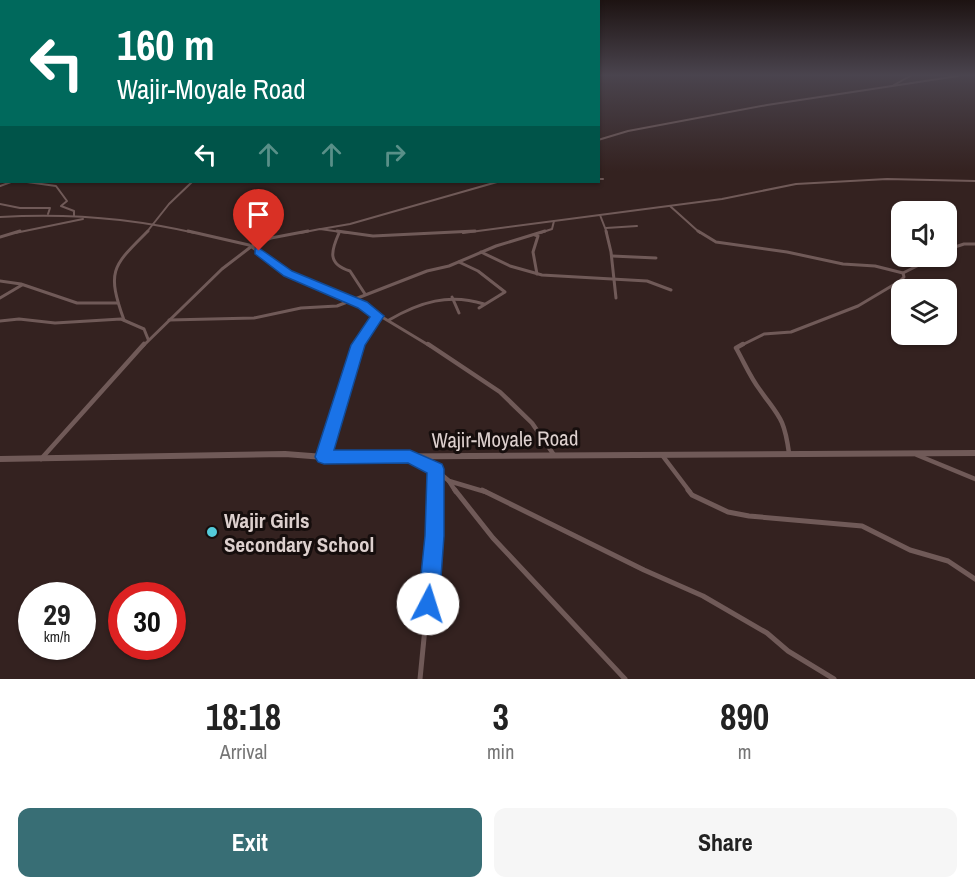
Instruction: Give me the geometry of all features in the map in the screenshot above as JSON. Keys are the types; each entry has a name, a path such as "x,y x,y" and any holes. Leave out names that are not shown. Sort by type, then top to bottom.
{"main road":[{"name":"Wajir-Moyale Road","path":"0,459 285,454 324,457 975,453"}],"street":[{"path":"600,139 636,130 753,108"},
{"path":"321,229 373,237 424,236 722,199 796,184 887,179 975,182"},
{"path":"0,204 20,208 50,208 61,206 67,201 56,186 34,183"},
{"path":"124,320 118,303 116,268 118,261 154,224 168,204 191,183"},
{"path":"40,459 148,340 222,270 252,246 271,238 350,224 493,183"},
{"path":"669,205 701,234 716,242 802,255 843,264 875,266 903,273 915,267"},
{"path":"61,206 74,211 74,216"},
{"path":"48,214 50,208"},
{"path":"0,217 48,214 154,224 252,246 288,273 351,300 377,316 402,327 510,400 532,423 554,455"},
{"path":"600,215 606,228 612,256 612,279 616,298"},
{"path":"0,237 31,228 87,218"},
{"path":"169,320 254,318 301,308 329,307 552,229 554,221"},
{"path":"606,228 637,226"},
{"path":"339,233 332,249 332,256 340,268 350,271 365,294"},
{"path":"534,235 538,236 533,252 537,274"},
{"path":"957,246 975,244"},
{"path":"481,252 510,266 537,274 647,282 671,290"},
{"path":"612,256 656,258"},
{"path":"459,262 478,271 505,292 479,308"},
{"path":"789,453 786,431 779,413 759,389 736,348 764,334 791,332 858,306 900,281 904,277 903,273"},
{"path":"0,280 22,285 69,302 91,306 118,303"},
{"path":"0,298 22,285"},
{"path":"388,320 415,305 452,297 468,297 484,304"},
{"path":"452,297 459,313"},
{"path":"324,457 358,345 377,316"},
{"path":"0,321 20,319 55,323 124,320 144,329 148,340"},
{"path":"910,453 975,479"},
{"path":"662,455 692,495 720,508 749,516 862,526 910,550 948,561 975,579"},
{"path":"410,456 435,469 449,481 474,518 542,589 578,632 625,679"},
{"path":"420,679 434,536 435,469"},
{"path":"449,481 480,489 644,570 703,596 767,633 788,651 834,679"}],"place":[{"name":"Wajir Girls Secondary School","path":"212,532"}],"route":[{"path":"259,251 288,273 362,305 377,316 358,345 332,424 324,457 410,456 435,469 434,536 428,604"}]}
